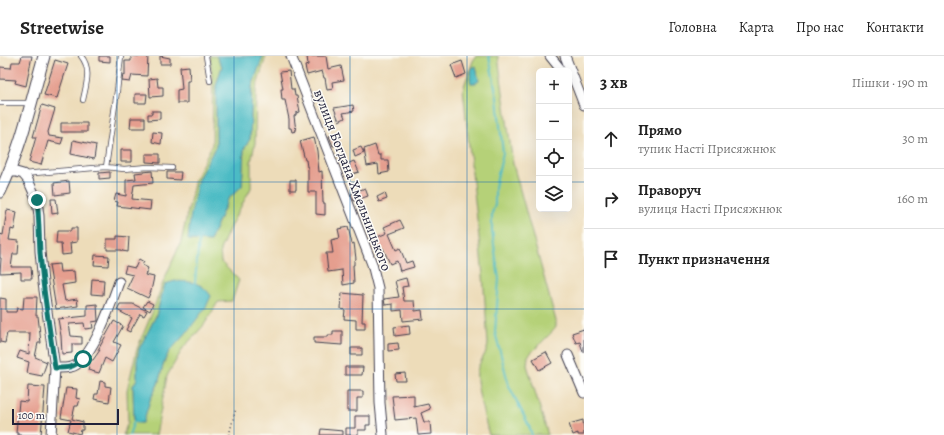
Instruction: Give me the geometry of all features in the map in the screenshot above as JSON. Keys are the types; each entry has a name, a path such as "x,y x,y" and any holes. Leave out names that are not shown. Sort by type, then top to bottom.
{"street":[{"path":"0,192 9,172 44,56"},
{"name":"вулиця Богдана Хмельницького","path":"291,56 372,264 378,288 380,403 383,435"},
{"path":"550,56 560,68"},
{"path":"565,56 584,105"},
{"path":"572,83 578,90"},
{"path":"9,172 23,174 28,180 37,200 43,283 55,368 51,435"},
{"path":"55,368 68,368 76,366 83,359 106,316 119,282"},
{"path":"568,355 584,393"}],"lane":[{"path":"81,56 86,62 88,69 83,100"},
{"path":"106,168 121,56"},
{"path":"206,56 210,81"},
{"path":"0,103 31,103"},
{"path":"23,174 106,168 124,169 148,166 172,168"}],"path":[{"path":"229,435 236,408"}],"green space":[{"path":"210,56 216,56 222,66 216,86 216,146 198,179 210,241 228,199 242,186 244,149 250,139 252,87 263,56 266,56 256,89 255,143 251,162 251,188 231,225 220,250 221,262 239,280 232,301 218,302 204,325 183,348 167,376 156,435 123,435 128,422 127,390 137,349 164,280 181,242 195,179 212,145 213,86","holes":["163,289 187,332 169,351 164,362 158,384 150,400 143,423 134,422 133,386 137,379 139,349 156,316"]},
{"path":"476,56 498,56 513,164 556,321 556,327 553,331 528,356 527,365 548,435 489,435 479,393 477,371 487,350 488,343 483,275 463,89"}],"water":[{"path":"216,56 263,56 252,87 250,139 244,149 242,186 228,199 210,241 188,240 190,219 198,179 216,146 216,86 222,66"},
{"path":"476,66 479,81 476,83 471,83 470,77 472,68"},
{"path":"175,281 195,283 203,287 211,296 206,307 187,332 169,352 164,362 158,384 150,400 143,423 137,423 134,422 133,386 137,379 139,349 156,316 165,284"}],"building":[{"path":"22,56 32,56 26,86 15,83 16,80 0,79 0,67 11,68 12,62 20,62"},
{"path":"99,56 110,56 110,62 99,61"},
{"path":"131,56 148,56 147,76 132,75 130,82 122,81 123,74 125,75 125,61 131,61"},
{"path":"160,56 170,58 170,64 160,64"},
{"path":"307,56 326,56 328,69 341,66 344,80 332,82 333,89 327,90 322,71 307,75 305,66 308,65"},
{"path":"55,60 68,64 57,98 44,95"},
{"path":"462,61 466,74 456,78 451,65"},
{"path":"189,66 190,81 187,81 187,103 177,103 177,90 182,89 180,67"},
{"path":"289,71 291,89 294,89 295,96 297,96 300,112 296,113 294,116 296,131 292,132 291,128 289,128 289,119 285,100 282,100 281,89 283,89 280,72"},
{"path":"157,78 158,87 163,87 163,96 150,97 149,79"},
{"path":"135,94 147,94 146,103 135,103"},
{"path":"42,105 55,109 48,132 49,136 63,138 61,144 48,141 41,165 29,162 36,137 33,137"},
{"path":"353,105 354,111 343,113 345,118 339,121 334,108"},
{"path":"152,111 160,111 160,119 148,120 148,114 152,114"},
{"path":"131,118 145,118 145,128 130,128"},
{"path":"61,123 87,123 87,132 61,132"},
{"path":"153,132 162,133 161,144 152,142"},
{"path":"338,134 340,145 333,146 329,136"},
{"path":"314,137 319,172 322,171 325,215 316,214 316,192 308,192 308,167 300,141"},
{"path":"73,140 96,145 94,159 71,154"},
{"path":"375,145 378,155 381,155 381,160 388,160 389,172 379,174 378,164 367,166 364,149"},
{"path":"361,147 364,153 355,157 353,150"},
{"path":"121,150 132,150 132,162 121,162"},
{"path":"146,154 160,154 160,163 146,162"},
{"path":"354,161 359,172 352,174 351,170 345,172 342,166"},
{"path":"152,171 153,183 134,185 132,199 151,201 150,210 117,206 118,202 114,201 116,194 126,196 126,180 136,179 135,173"},
{"path":"110,172 110,178 99,179 99,173"},
{"path":"167,172 181,172 180,180 167,179"},
{"path":"290,180 296,180 296,190 290,190"},
{"path":"69,181 70,193 55,195 54,183"},
{"path":"365,188 368,196 354,201 351,194"},
{"path":"385,193 387,199 379,202 377,197"},
{"path":"51,199 56,199 58,213 52,214"},
{"path":"7,210 17,212 14,230 11,229 9,240 19,241 18,254 13,254 11,267 31,267 32,279 21,279 21,272 0,273 0,234 3,235"},
{"path":"400,220 404,228 389,234 396,250 400,248 406,263 412,261 414,267 400,271 397,261 390,264 383,248 380,249 375,238 387,233 384,227"},
{"path":"348,227 352,244 354,243 356,259 354,260 353,265 354,283 343,285 342,270 328,272 326,253 333,253 331,240 340,238 338,229"},
{"path":"71,228 77,228 77,242 70,243 71,254 62,255 61,243 56,243 57,231 71,231"},
{"path":"117,236 129,237 128,252 122,250 107,250 107,239 117,239"},
{"path":"95,255 109,256 108,266 94,265"},
{"path":"139,259 144,262 142,265 148,268 145,275 154,277 148,298 127,288 133,275 124,273 126,266 135,268"},
{"path":"59,264 60,272 74,271 75,283 62,285 65,301 77,299 78,306 56,309 49,265"},
{"path":"406,278 408,286 402,287 404,301 414,301 415,311 422,310 423,319 403,321 402,310 393,311 393,304 385,305 384,299 399,297 395,281"},
{"path":"92,279 104,280 103,295 91,294"},
{"path":"342,293 363,295 362,322 365,322 365,329 356,329 356,320 344,319 345,310 341,309"},
{"path":"24,297 37,297 36,316 38,316 41,343 38,343 35,357 47,362 42,376 27,373 29,362 17,358 20,351 29,354 30,333 7,333 5,343 0,342 0,298 6,299 6,312 16,312 17,308 23,309"},
{"path":"147,301 153,304 150,311 143,307"},
{"path":"97,304 98,321 92,322 93,328 85,329 84,323 69,324 71,336 82,337 82,344 72,344 72,353 62,354 58,319 87,316 87,305"},
{"path":"120,304 133,304 147,311 144,316 140,314 130,332 126,330 132,318 117,310"},
{"path":"114,321 123,326 114,342 121,345 112,362 105,358 99,373 88,370 91,360 93,360 100,350 98,350"},
{"path":"409,325 410,334 395,336 394,327"},
{"path":"584,329 583,352 580,342 576,343 572,333"},
{"path":"333,331 342,331 342,345 314,343 314,337 328,337 328,335 333,335"},
{"path":"398,343 399,350 388,351 388,344"},
{"path":"351,348 362,348 362,355 351,355"},
{"path":"546,352 552,363 539,370 533,359"},
{"path":"345,367 363,367 362,375 345,375"},
{"path":"405,373 406,381 396,381 395,374"},
{"path":"100,381 105,382 105,386 111,387 109,402 94,399 95,394 98,394"},
{"path":"28,386 45,387 41,435 18,435 18,433 16,433 19,401 27,402"},
{"path":"66,388 77,389 76,398 80,399 78,406 75,406 72,419 83,422 83,430 81,430 80,434 68,431 71,420 61,418"},
{"path":"347,391 363,391 363,398 357,398 357,411 347,411"},
{"path":"414,395 414,407 428,404 430,409 421,413 424,422 430,422 431,434 418,435 416,418 395,420 392,396"},
{"path":"355,416 370,416 370,425 366,425 366,430 358,430 358,435 346,435 346,428 355,428"},
{"path":"583,420 584,435 578,435 578,433 573,435 569,424"},
{"path":"321,429 343,431 343,435 320,435"}],"waterway":[{"path":"489,56 497,98 503,153 495,187 495,205 492,213 492,231 499,279 495,332 509,386 532,435"},
{"path":"194,284 199,239"},
{"path":"129,435 134,421"}],"route":[{"path":"37,200 43,283 55,368 68,368 76,366 83,359"}]}
